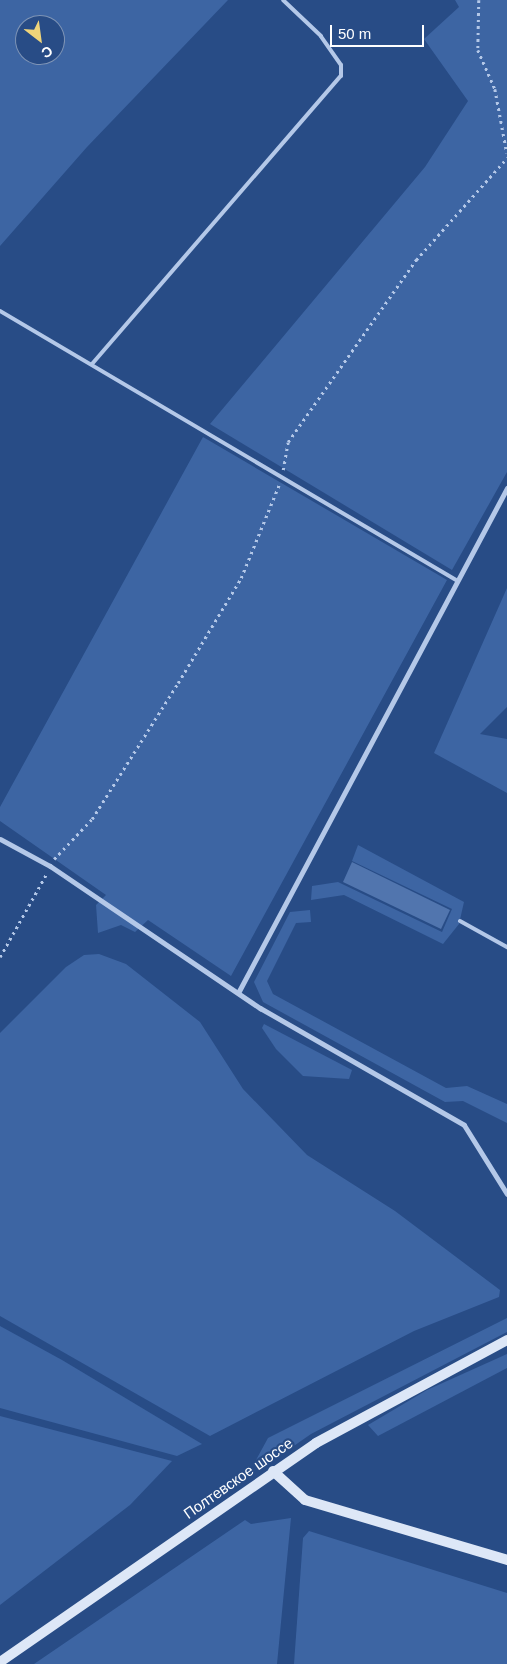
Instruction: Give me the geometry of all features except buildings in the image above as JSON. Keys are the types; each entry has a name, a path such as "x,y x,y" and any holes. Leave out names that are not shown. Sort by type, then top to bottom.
{"street":[{"path":"239,991 242,977 507,488"},
{"path":"0,839 50,866 239,991 260,1008 464,1125 507,1194"},
{"name":"Полтевское шоссе","path":"0,1662 274,1471 392,1398 507,1340"},
{"path":"274,1471 305,1500 507,1560"}],"lane":[{"path":"92,364 341,76 341,65 321,36 283,0"},
{"path":"0,311 456,580"},
{"path":"460,921 507,947"}],"path":[{"path":"479,0 478,50 495,89 507,154"},
{"path":"0,957 62,847 92,819 241,578 282,478 288,442 440,230 507,158"}],"shaded area":[{"path":"0,0 228,0 87,147 0,246"},
{"path":"455,0 507,0 507,472 452,570 210,424 425,167 468,101 424,39 459,7"},
{"path":"203,437 447,580 231,976 148,920 135,932 121,925 98,933 96,905 106,895 0,821 0,807"},
{"path":"507,588 507,707 480,734 507,739 507,793 434,753"},
{"path":"358,845 464,902 459,924 443,944 344,895 311,900 312,886 338,882 442,932 452,909 352,861"},
{"path":"310,910 311,922 296,923 267,981 273,994 446,1088 467,1086 507,1104 507,1123 463,1101 445,1102 263,1002 254,982 290,912"},
{"path":"99,954 126,964 200,1022 243,1089 307,1155 395,1211 500,1290 499,1297 414,1331 210,1436 0,1316 0,1033 66,967 84,955"},
{"path":"264,1024 352,1070 349,1079 303,1076 276,1049 262,1028"},
{"path":"507,1318 507,1332 311,1434 265,1466 256,1460 268,1438"},
{"path":"0,1326 62,1360 202,1444 177,1456 0,1408"},
{"path":"507,1354 507,1368 378,1436 368,1425 427,1390"},
{"path":"0,1416 172,1461 130,1505 0,1605"},
{"path":"291,1518 277,1664 34,1664 245,1520 251,1524"},
{"path":"309,1531 507,1593 507,1664 294,1664 303,1538"}]}
